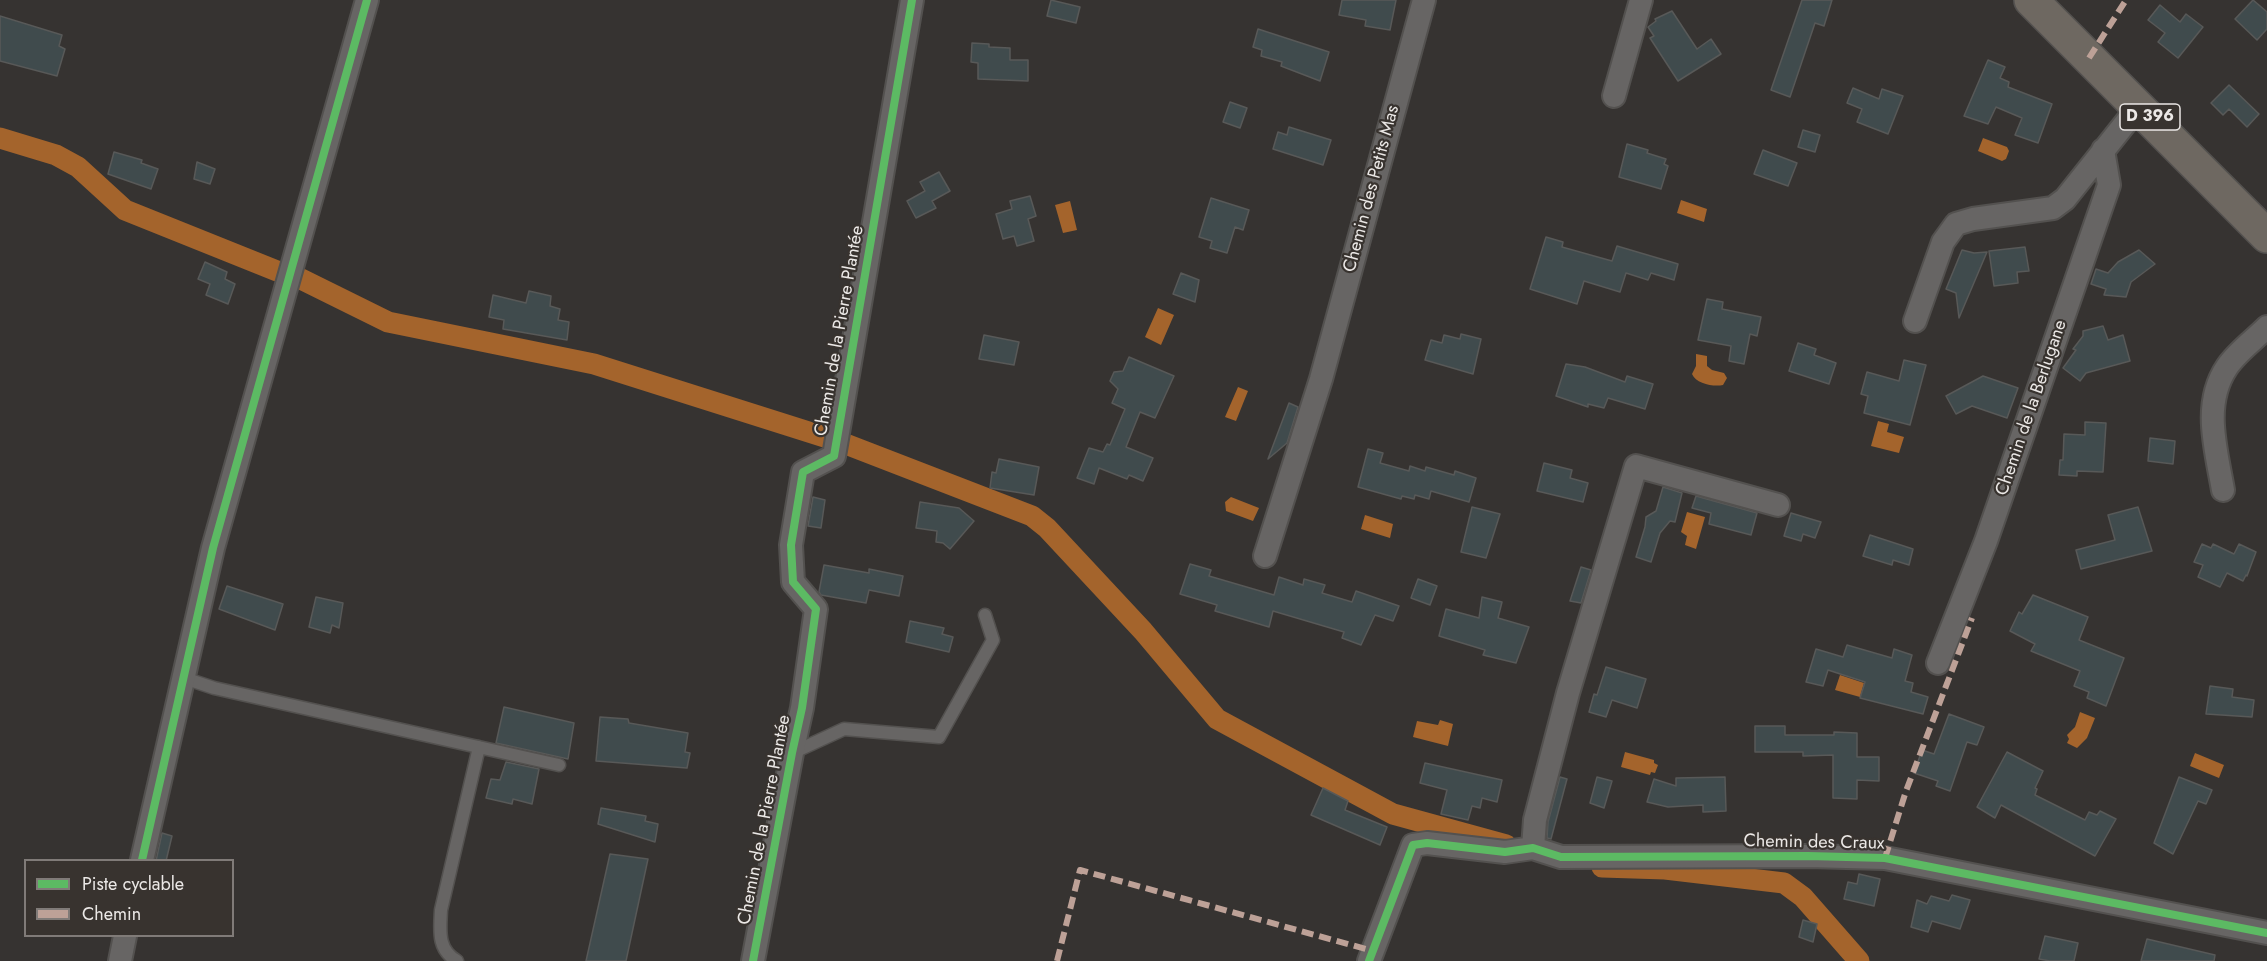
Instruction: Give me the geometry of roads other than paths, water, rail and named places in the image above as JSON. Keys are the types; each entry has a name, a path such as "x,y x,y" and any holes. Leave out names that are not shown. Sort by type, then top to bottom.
{"main road":[{"name":"D 396","path":"2031,0 2267,236"}],"street":[{"path":"142,859 213,548 367,0"},
{"name":"Chemin de la Pierre Plantée","path":"753,961 802,708 816,609 793,582 792,535 803,472 834,456 912,0"},
{"name":"Chemin des Petits Mas","path":"1265,556 1321,379 1424,0"},
{"path":"1614,96 1641,0"},
{"path":"1915,321 1943,242 1956,224 1973,219 2053,208 2065,199 2139,106"},
{"name":"Chemin de la Berlugane","path":"1938,663 1986,541 2109,185 2103,150"},
{"path":"2223,490 2211,424 2215,395 2227,367 2267,327"},
{"path":"1533,848 1535,820 1568,693 1636,466 1778,505"},
{"name":"Chemin des Craux","path":"1369,961 1413,845 1427,843 1505,852 1533,848 1561,857 1885,858 2267,933"},
{"path":"120,961 125,937"}],"lane":[{"path":"792,753 844,729 939,737 993,640 986,615"},
{"path":"184,678 214,688 559,765"},
{"path":"457,961 448,954 440,938 441,910 479,747"}],"waterway":[{"path":"0,138 56,155 78,167 125,210 277,271"},
{"path":"297,277 388,322 594,364 834,440"},
{"path":"843,443 1032,516 1047,528 1143,631 1217,719 1393,814 1506,845"},
{"path":"1602,867 1665,869 1784,883 1803,897 1859,961"}]}
